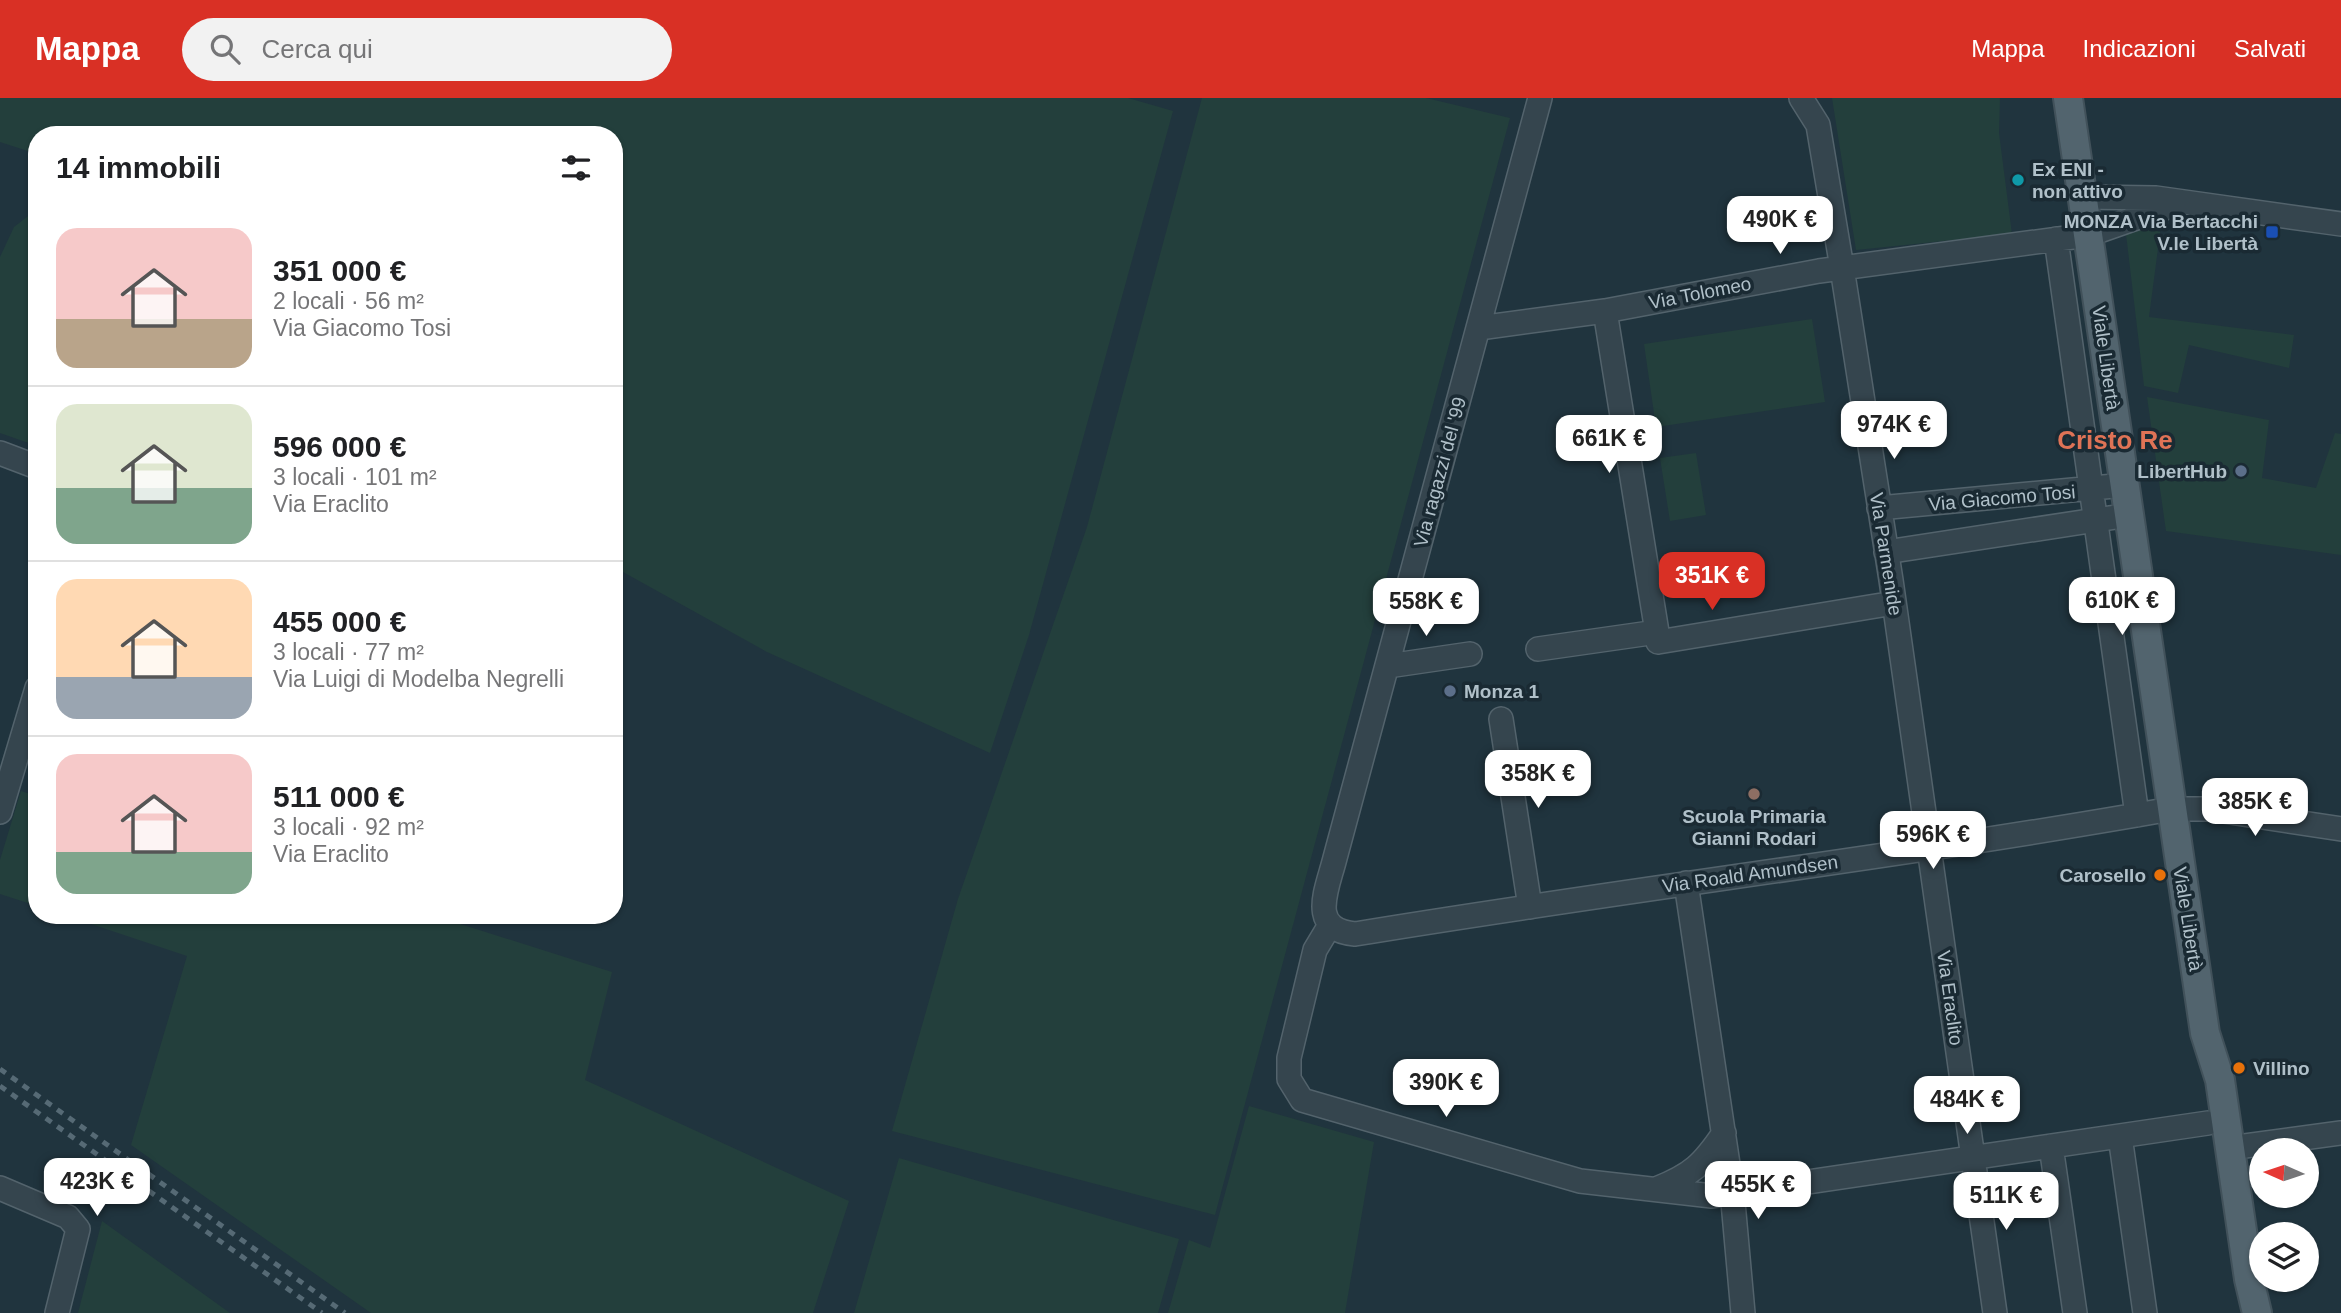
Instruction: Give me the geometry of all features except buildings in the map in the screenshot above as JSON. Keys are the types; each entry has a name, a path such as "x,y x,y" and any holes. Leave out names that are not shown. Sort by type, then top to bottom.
{"main road":[{"name":"Viale Libertà","path":"2068,98 2205,1033 2220,1080 2249,1279 2257,1313"},
{"name":"Viale Libertà","path":"2205,1033 2204,1071 2208,1123 2238,1313"}],"street":[{"name":"Via ragazzi del '99","path":"1330,925 1323,905 1540,98"},
{"name":"Via Parmenide","path":"1801,98 1818,125 1894,603 1928,849"},
{"path":"2082,197 2137,196 2341,224"},
{"name":"Via Tolomeo","path":"1479,328 1605,311 1842,268 2088,235 2179,202"},
{"name":"Viale Libertà","path":"2056,239 2137,815"},
{"path":"1605,311 1658,642 1894,603"},
{"path":"0,453 28,464"},
{"name":"Via Giacomo Tosi","path":"1879,509 2124,485"},
{"name":"Via Giacomo Tosi","path":"1886,552 2129,515"},
{"path":"1538,649 1657,632"},
{"path":"1388,666 1470,654"},
{"path":"0,812 28,718"},
{"path":"1502,719 1530,907"},
{"name":"Via Roald Amundsen","path":"1330,925 1341,933 1355,934 1928,849 2171,809 2210,809 2341,829"},
{"name":"Via Eraclito","path":"1928,849 1995,1313"},
{"path":"1686,883 1732,1191 1743,1313"},
{"path":"1330,925 1314,950 1289,1058 1289,1079 1302,1100 1580,1181 1712,1196 2208,1123"},
{"path":"1656,1189 1695,1170 1708,1158 1724,1133"},
{"path":"2230,1149 2341,1133"},
{"path":"2120,1136 2145,1313"},
{"path":"2051,1146 2075,1313"},
{"path":"0,1188 68,1217 78,1229 57,1313"}],"green space":[{"path":"0,98 1128,98 1173,111 1029,635 990,753 767,652 623,572 623,126 28,126 28,151 0,142"},
{"path":"1202,98 1426,98 1510,118 1215,1215 892,1131 958,899 1087,527"},
{"path":"1832,98 2000,98 1999,133 2012,234 1856,250"},
{"path":"28,216 28,443 0,433 0,257 14,227"},
{"path":"2162,218 2149,317 2294,335 2289,368 2189,345 2178,393 2144,386 2126,234"},
{"path":"1812,319 1825,402 1656,427 1644,344"},
{"path":"2147,397 2269,420 2262,478 2316,488 2335,433 2341,434 2341,555 2166,531"},
{"path":"1696,453 1706,515 1670,521 1660,458"},
{"path":"21,791 28,793 28,903 0,894 0,860"},
{"path":"91,924 460,924 612,972 585,1080 849,1201 813,1313 371,1313 131,1145 187,956"},
{"path":"1249,1106 1374,1142 1345,1313 1168,1313 1189,1240 1210,1248"},
{"path":"899,1158 1179,1239 1158,1313 854,1313"},
{"path":"102,1221 230,1313 78,1313"}],"railway":[{"path":"0,1069 345,1313"},
{"path":"0,1086 322,1313"}],"place":[{"name":"Ex ENI - non attivo","path":"2018,180"},
{"name":"MONZA Via Bertacchi V.le Libertà","path":"2272,232"},
{"name":"LibertHub","path":"2241,471"},
{"name":"Monza 1","path":"1450,691"},
{"name":"Scuola Primaria Gianni Rodari","path":"1754,794"},
{"name":"Carosello","path":"2160,875"},
{"name":"Villino","path":"2239,1068"}],"district":[{"name":"Cristo Re","path":"2115,440"}]}
